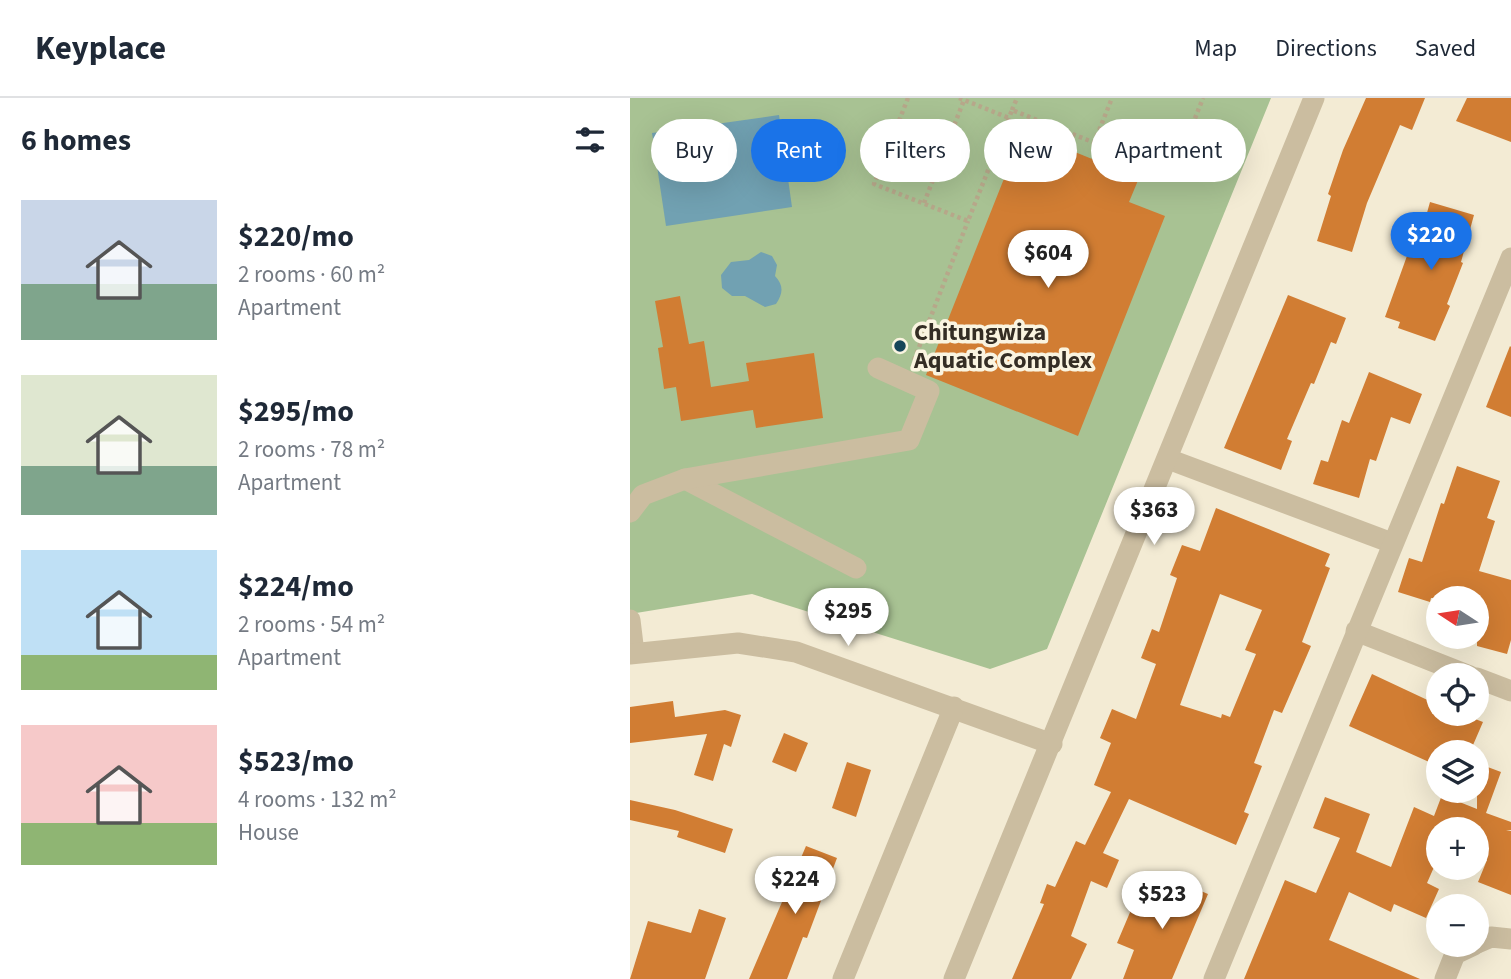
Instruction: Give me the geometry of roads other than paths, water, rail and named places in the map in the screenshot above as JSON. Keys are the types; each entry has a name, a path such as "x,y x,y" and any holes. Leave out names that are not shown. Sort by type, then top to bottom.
{"street":[{"path":"954,979 1314,98"},
{"path":"1214,979 1511,258"},
{"path":"630,512 643,495 685,479 909,440 929,390 878,368"},
{"path":"1168,459 1392,543"},
{"path":"685,479 856,568"},
{"path":"630,620 632,653 738,642 796,652 1052,744"},
{"path":"1356,631 1437,663"},
{"path":"1489,683 1511,691"},
{"path":"843,979 954,708"},
{"path":"1489,937 1511,939"},
{"path":"1446,979 1454,957"}],"water":[{"path":"779,115 780,119 751,119 751,182 788,182 792,207 666,226 659,182 737,182 737,121"},
{"path":"761,252 772,256 777,265 775,276 782,290 776,304 765,307 745,296 732,296 722,288 721,275 731,262 749,260"}],"place":[{"name":"Chitungwiza Aquatic Complex","path":"900,346"}]}
